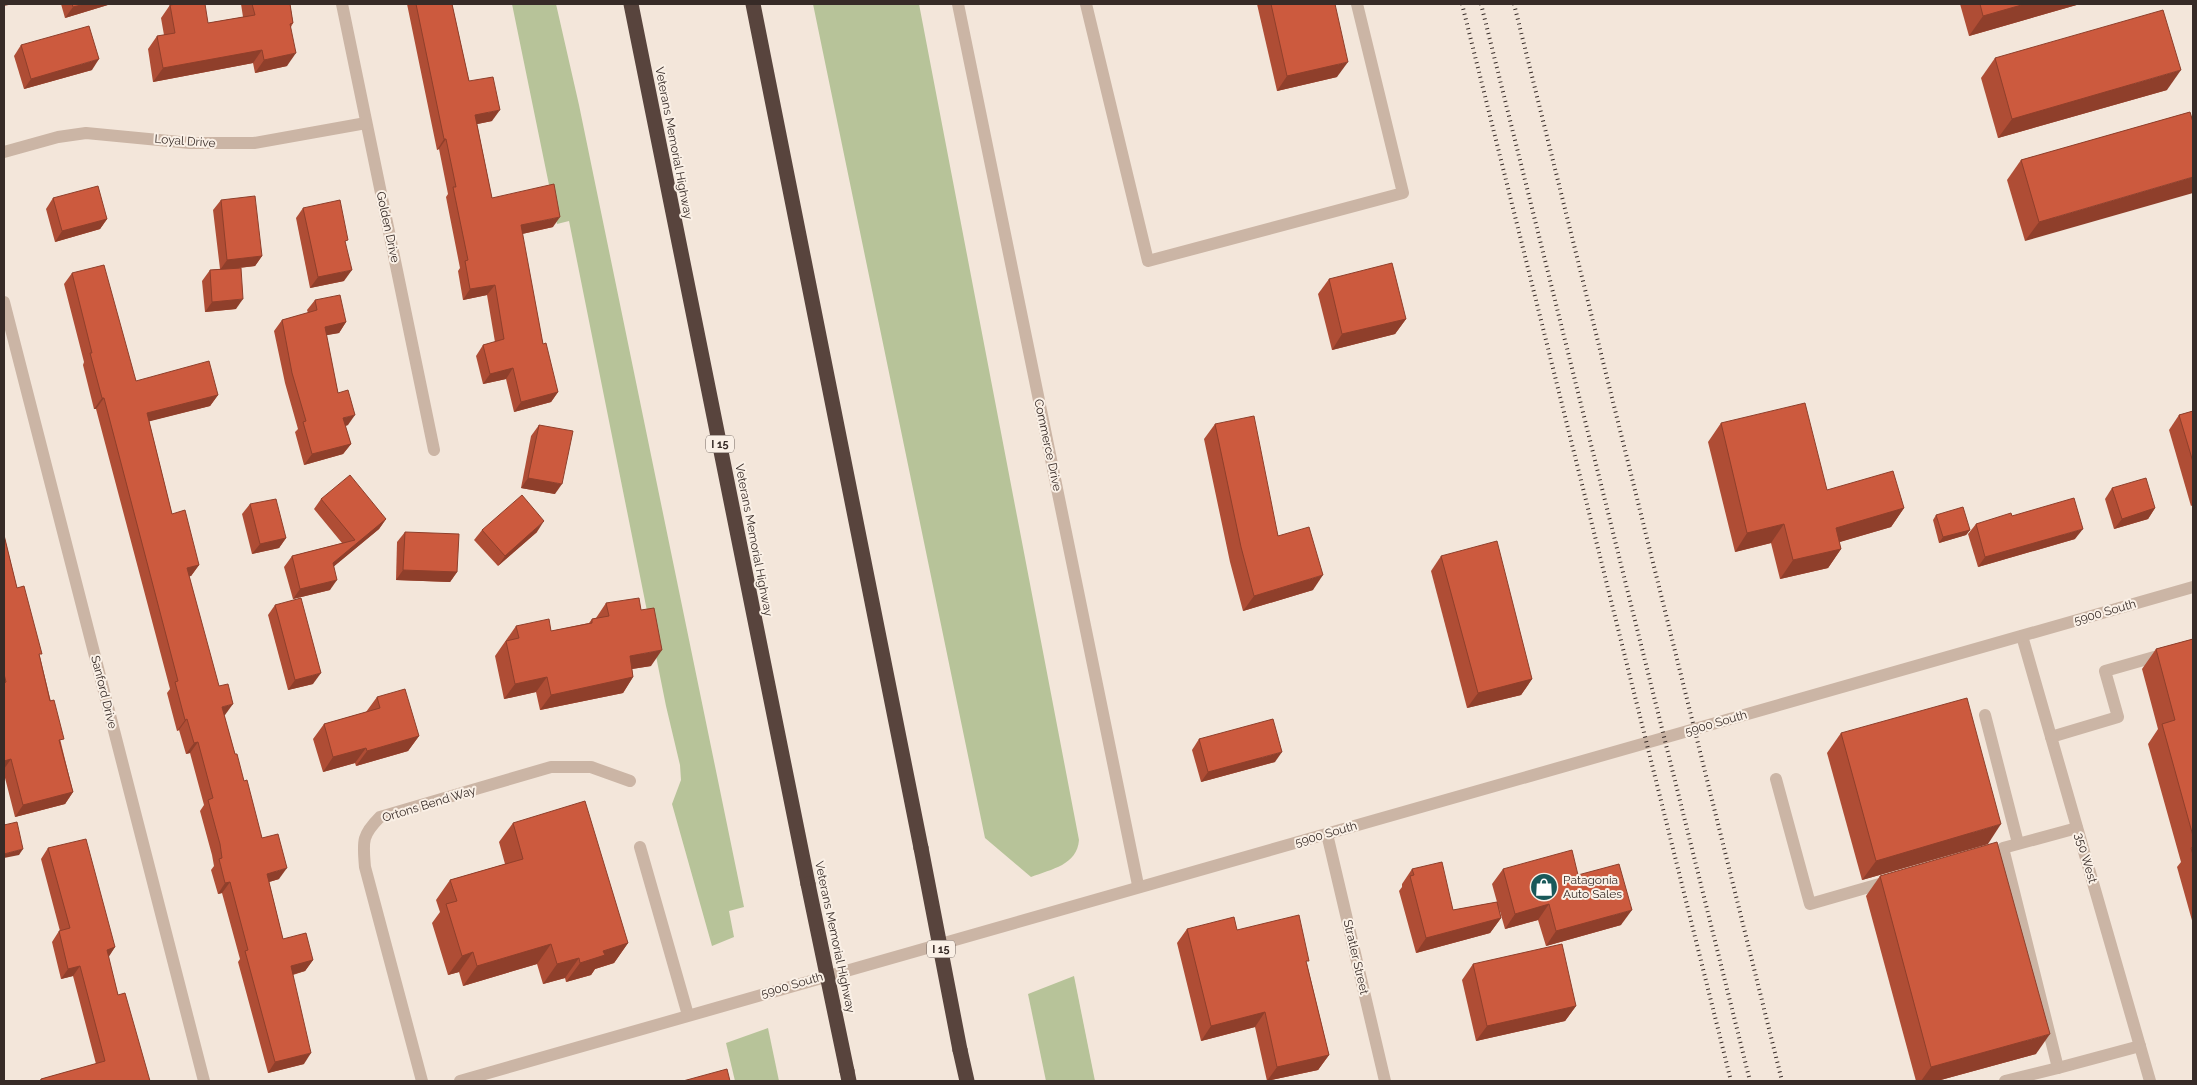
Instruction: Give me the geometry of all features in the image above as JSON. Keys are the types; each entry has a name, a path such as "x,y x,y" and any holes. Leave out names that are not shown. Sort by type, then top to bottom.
{"highway":[{"name":"Veterans Memorial Highway","path":"631,4 848,1076"},
{"name":"I 15","path":"753,4 967,1081"}],"street":[{"name":"Golden Drive","path":"342,4 434,450"},
{"name":"Commerce Drive","path":"958,4 1138,885"},
{"path":"1086,4 1148,260 1404,193 1357,4"},
{"name":"Loyal Drive","path":"4,152 58,137 86,133 190,143 254,143 366,123"},
{"name":"Sanford Drive","path":"4,302 204,1081"},
{"name":"5900 South","path":"460,1081 1138,885 1327,834 2193,587"},
{"name":"350 West","path":"2022,636 2150,1081"},
{"path":"2051,737 2118,717 2105,671 2193,646"},
{"path":"1985,715 2018,843"},
{"name":"Ortons Bend Way","path":"422,1081 365,867 363,846 367,830 380,817 551,767 591,767 630,781"},
{"path":"1776,779 1810,904 1902,877"},
{"path":"2058,1068 1998,849 2077,828"},
{"name":"Stratler Street","path":"1327,834 1385,1081"},
{"path":"640,847 688,1015"},
{"path":"2005,1081 2140,1046"}],"green space":[{"path":"512,4 556,4 579,105 744,907 729,911 734,937 712,946 672,804 681,780 680,765 666,706 569,221 557,224"},
{"path":"813,4 919,4 1079,840 1074,855 1068,861 1031,877 985,838"},
{"path":"1074,976 1095,1081 1046,1081 1028,994"},
{"path":"768,1028 779,1081 735,1081 726,1043"}],"building":[{"path":"72,4 85,4 73,7"},
{"path":"205,4 208,23 255,15 252,4 290,4 293,23 290,24 296,53 264,60 262,50 163,68 157,36 175,33 170,5"},
{"path":"416,4 452,4 469,81 493,77 500,110 475,115 492,198 554,184 560,217 521,225 543,344 546,343 558,392 521,402 513,368 490,374 483,345 504,339 495,285 470,289 465,261 468,260 453,187 456,187"},
{"path":"1271,4 1335,4 1348,62 1287,76"},
{"path":"1980,4 2025,4 1983,16"},
{"path":"2163,10 2181,70 2012,119 1995,58"},
{"path":"89,26 99,59 31,79 21,45"},
{"path":"2190,112 2193,122 2193,177 2039,222 2021,160"},
{"path":"98,186 107,219 62,231 53,198"},
{"path":"255,196 262,256 227,260 221,200"},
{"path":"340,200 348,240 345,241 352,270 318,277 303,208"},
{"path":"1392,263 1406,319 1342,334 1329,279"},
{"path":"104,265 136,381 209,361 218,395 147,413 172,514 185,510 199,565 187,568 219,686 228,684 233,704 222,707 235,754 237,754 244,781 247,780 262,838 278,834 287,868 267,874 283,939 306,933 313,960 291,966 311,1053 275,1062 245,951 248,950 230,882 225,883 219,859 222,858 220,844 208,800 213,798 198,742 194,743 187,719 185,720 175,682 178,681 104,398 102,398 90,353 92,353 72,273"},
{"path":"241,268 243,299 212,302 210,270"},
{"path":"340,295 346,322 325,327 338,393 348,390 355,415 343,418 351,444 312,454 303,422 306,421 292,373 282,320 317,310 315,300"},
{"path":"1805,403 1827,490 1893,471 1904,508 1836,528 1841,549 1793,560 1784,524 1747,533 1721,423"},
{"path":"2193,411 2193,462 2179,415"},
{"path":"1254,416 1278,536 1309,527 1323,575 1254,596 1241,547 1215,424"},
{"path":"539,425 573,431 562,484 528,478"},
{"path":"350,475 386,519 333,563 337,580 300,589 292,556 355,540 321,499"},
{"path":"2146,478 2155,508 2122,519 2112,488"},
{"path":"522,495 544,521 505,556 482,530"},
{"path":"2074,498 2083,529 1985,557 1976,524 2011,513 2012,516"},
{"path":"276,499 286,538 260,544 250,504"},
{"path":"1963,507 1970,530 1943,537 1936,515"},
{"path":"405,532 459,534 457,572 403,570"},
{"path":"4,535 17,588 24,586 42,654 39,654 50,701 54,700 64,739 59,740 73,792 23,805 11,759 4,761 4,683 6,682 4,674"},
{"path":"1497,541 1532,679 1478,693 1441,556"},
{"path":"301,598 321,673 295,680 275,605"},
{"path":"639,598 641,610 654,608 662,650 630,656 633,677 551,695 547,677 515,684 506,641 519,638 516,626 549,619 551,631 592,623 592,619 609,616 606,603"},
{"path":"2193,639 2193,836 2162,724 2175,720 2156,649"},
{"path":"405,689 419,736 367,751 366,748 333,757 324,724 380,708 377,697"},
{"path":"1967,698 2001,824 1876,861 1841,733"},
{"path":"1273,719 1282,752 1208,772 1199,739"},
{"path":"585,801 628,943 603,951 605,955 580,963 579,958 557,964 551,944 477,966 473,952 462,956 446,904 457,901 450,880 523,859 513,823"},
{"path":"17,822 23,849 4,854 4,825"},
{"path":"86,839 115,947 107,950 118,995 125,993 150,1081 41,1081 41,1079 105,1061 80,966 68,969 59,931 70,928 48,848"},
{"path":"1997,842 2050,1034 1931,1067 1880,876"},
{"path":"1572,850 1578,875 1619,864 1632,910 1556,931 1549,904 1515,914 1503,869"},
{"path":"1442,862 1453,910 1497,902 1501,918 1426,938 1410,876 1414,875 1412,869"},
{"path":"1299,915 1309,961 1306,961 1329,1055 1277,1067 1265,1012 1211,1026 1187,929 1234,917 1237,930"},
{"path":"1562,944 1576,1006 1487,1026 1473,964"},
{"path":"727,1069 730,1081 683,1081"}],"railway":[{"path":"1462,4 1731,1081"},
{"path":"1481,4 1750,1081"},
{"path":"1514,4 1782,1081"}],"place":[{"name":"Patagonia Auto Sales","path":"1544,887"}]}
